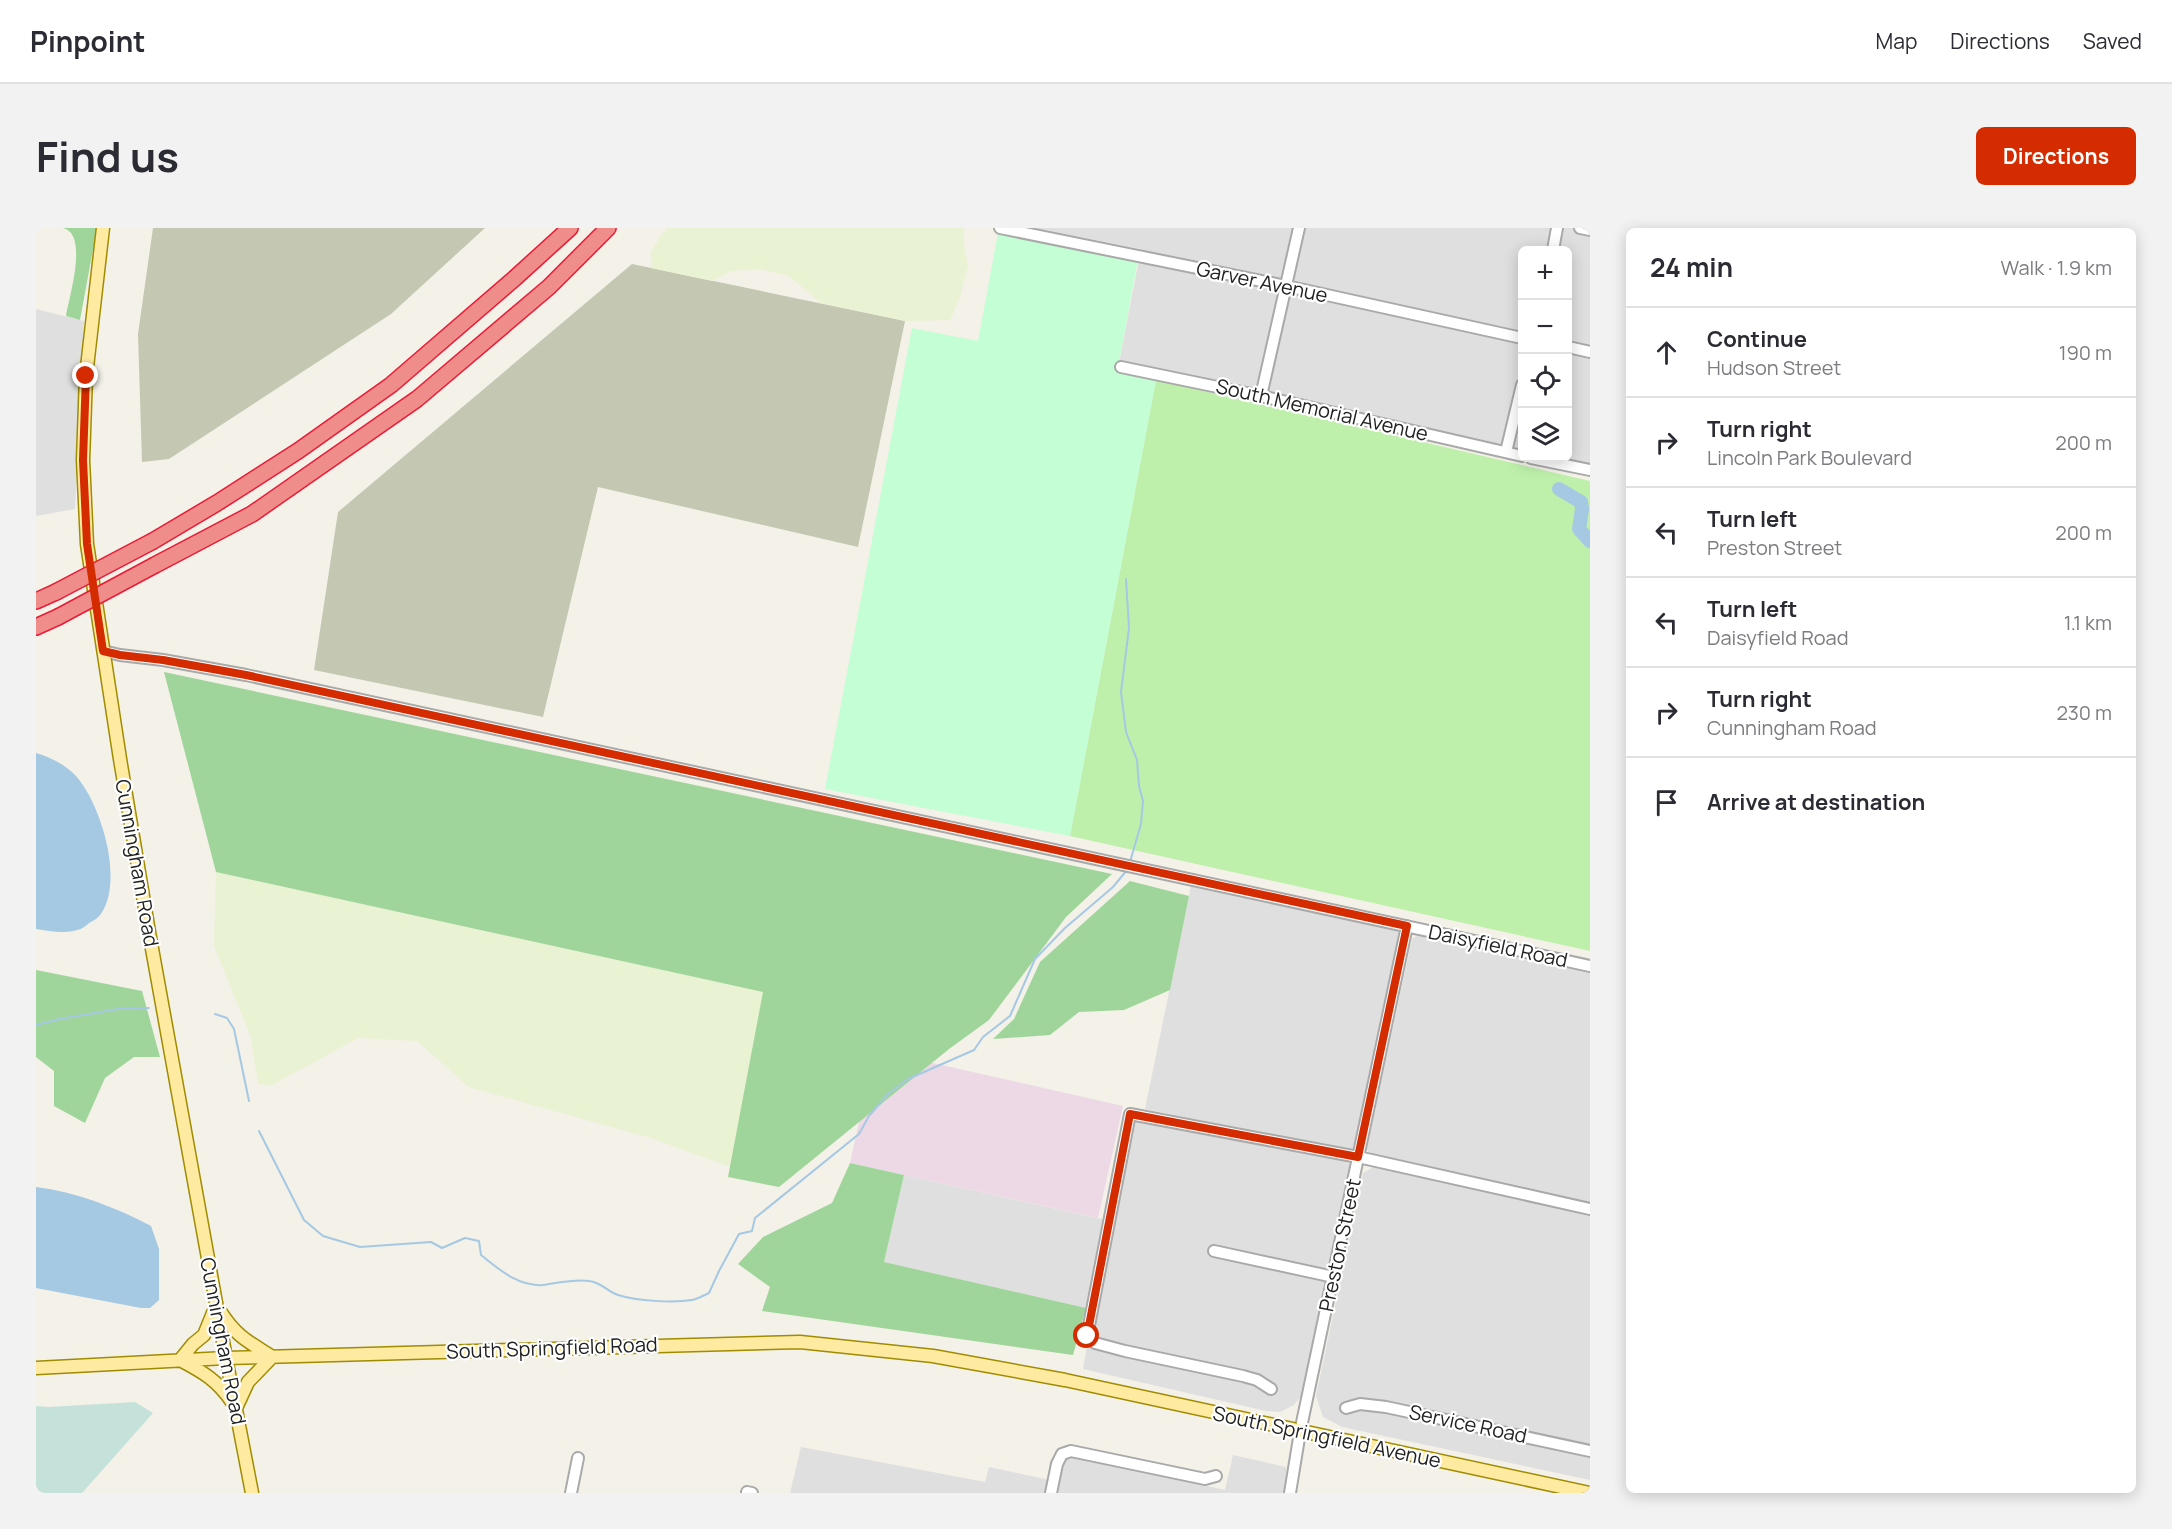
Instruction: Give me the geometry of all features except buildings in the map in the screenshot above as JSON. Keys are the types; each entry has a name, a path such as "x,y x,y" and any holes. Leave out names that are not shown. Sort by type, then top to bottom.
{"highway":[{"path":"36,601 153,541 218,503 391,385 570,228"},
{"path":"36,627 252,514 417,399 549,287 608,228"}],"main road":[{"name":"Cunningham Road","path":"103,228 86,376 83,460 87,544 149,932 252,1493"},
{"path":"216,1306 241,1338 272,1357 248,1382 236,1408"},
{"path":"216,1306 204,1335 180,1360 207,1375 222,1387 236,1408"},
{"name":"South Springfield Road","path":"36,1368 226,1358 800,1342 933,1356 1065,1380"},
{"name":"South Springfield Avenue","path":"1065,1380 1589,1493"}],"street":[{"name":"Garver Avenue","path":"1000,228 1286,286 1518,337"},
{"path":"1261,396 1299,228"},
{"path":"1553,246 1557,228"},
{"path":"1580,228 1590,230"},
{"path":"1572,349 1590,352"},
{"name":"South Memorial Avenue","path":"1121,367 1261,396 1518,455"},
{"path":"1506,452 1518,402"},
{"path":"1551,462 1590,470"},
{"name":"Daisyfield Road","path":"103,651 246,675 1590,966"},
{"name":"Preston Street","path":"1290,1493 1300,1432 1407,926"},
{"path":"1271,1389 1257,1380 1125,1351 1095,1343 1087,1336 1130,1114 1358,1157 1590,1209"},
{"path":"1214,1251 1334,1277"},
{"name":"Service Road","path":"1346,1408 1360,1404 1386,1407 1590,1450"},
{"path":"1051,1493 1062,1454 1071,1451 1205,1479 1216,1476"},
{"path":"571,1493 578,1458"}],"shaded area":[{"path":"153,228 485,228 391,314 169,459 142,462 138,334"},
{"path":"668,228 964,228 968,266 960,297 950,320 905,321 821,303 789,276 760,269 731,271 712,281 651,268 651,252"},
{"path":"1035,228 1590,228 1590,465 1572,461 1572,246 1518,246 1518,449 1119,363 1141,249"},
{"path":"632,264 905,321 858,547 598,487 543,717 314,670 338,512"},
{"path":"36,309 84,321 75,509 36,516"},
{"path":"36,753 58,762 76,776 94,805 107,844 110,883 107,901 98,917 82,928 72,931 56,932 36,929"},
{"path":"216,872 764,992 730,1167 651,1138 469,1087 417,1041 358,1038 272,1085 258,1084 251,1037 214,946"},
{"path":"1191,885 1397,930 1402,938 1358,1148 1352,1151 1145,1109"},
{"path":"1419,934 1590,971 1590,1480 1342,1427 1323,1417 1316,1396 1363,1173 1375,1166 1375,1157 1367,1150 1368,1143 1412,939"},
{"path":"875,1050 1123,1106 1098,1218 850,1163"},
{"path":"1135,1119 1347,1160 1350,1166 1304,1392 1294,1405 1280,1412 1266,1411 1083,1369"},
{"path":"904,1175 1106,1220 1086,1308 884,1262"},
{"path":"36,1187 95,1201 151,1226 159,1249 159,1300 150,1308 141,1308 36,1288"},
{"path":"135,1402 153,1413 82,1493 36,1493 36,1406"},
{"path":"801,1447 985,1482 989,1467 1058,1482 1063,1461 1072,1456 1225,1490 1233,1455 1286,1467 1286,1476 1283,1493 790,1493"}],"green space":[{"path":"63,228 97,228 80,320 66,316 76,253 71,233"},
{"path":"998,233 1138,259 1117,373 1156,380 1070,836 825,789 912,328 978,341"},
{"path":"1156,380 1590,481 1590,951 1070,836"},
{"path":"164,672 1112,874 1066,917 989,1020 949,1049 779,1187 728,1177 763,992 216,872"},
{"path":"1130,881 1189,896 1170,990 1124,1010 1079,1012 1050,1035 993,1039 1014,1019 1040,962"},
{"path":"36,970 142,991 160,1057 134,1057 105,1078 85,1123 54,1106 54,1071 36,1057"},
{"path":"850,1163 904,1175 884,1262 1086,1308 1073,1355 762,1311 770,1287 738,1264 763,1237 832,1203"}],"waterway":[{"path":"1559,489 1581,502 1579,529 1590,541"},
{"path":"1126,579 1129,628 1121,692 1126,732 1137,760 1143,801 1141,824 1130,862"},
{"path":"259,1131 304,1220 323,1236 360,1247 431,1242 442,1248 465,1238 479,1241 481,1255 509,1276 525,1283 543,1285 589,1281 618,1295 635,1299 665,1301 694,1299 709,1293 739,1234 752,1231 755,1218 859,1134 869,1116 888,1094 908,1079 974,1050 983,1037 1010,1016 1035,959 1065,928 1113,887 1127,870"},
{"path":"36,1025 118,1009 149,1008"},
{"path":"215,1014 227,1018 234,1029 249,1101"}],"route":[{"path":"86,376 83,460 87,544 103,651 246,675 1407,926 1358,1157 1130,1114 1087,1336"}]}
